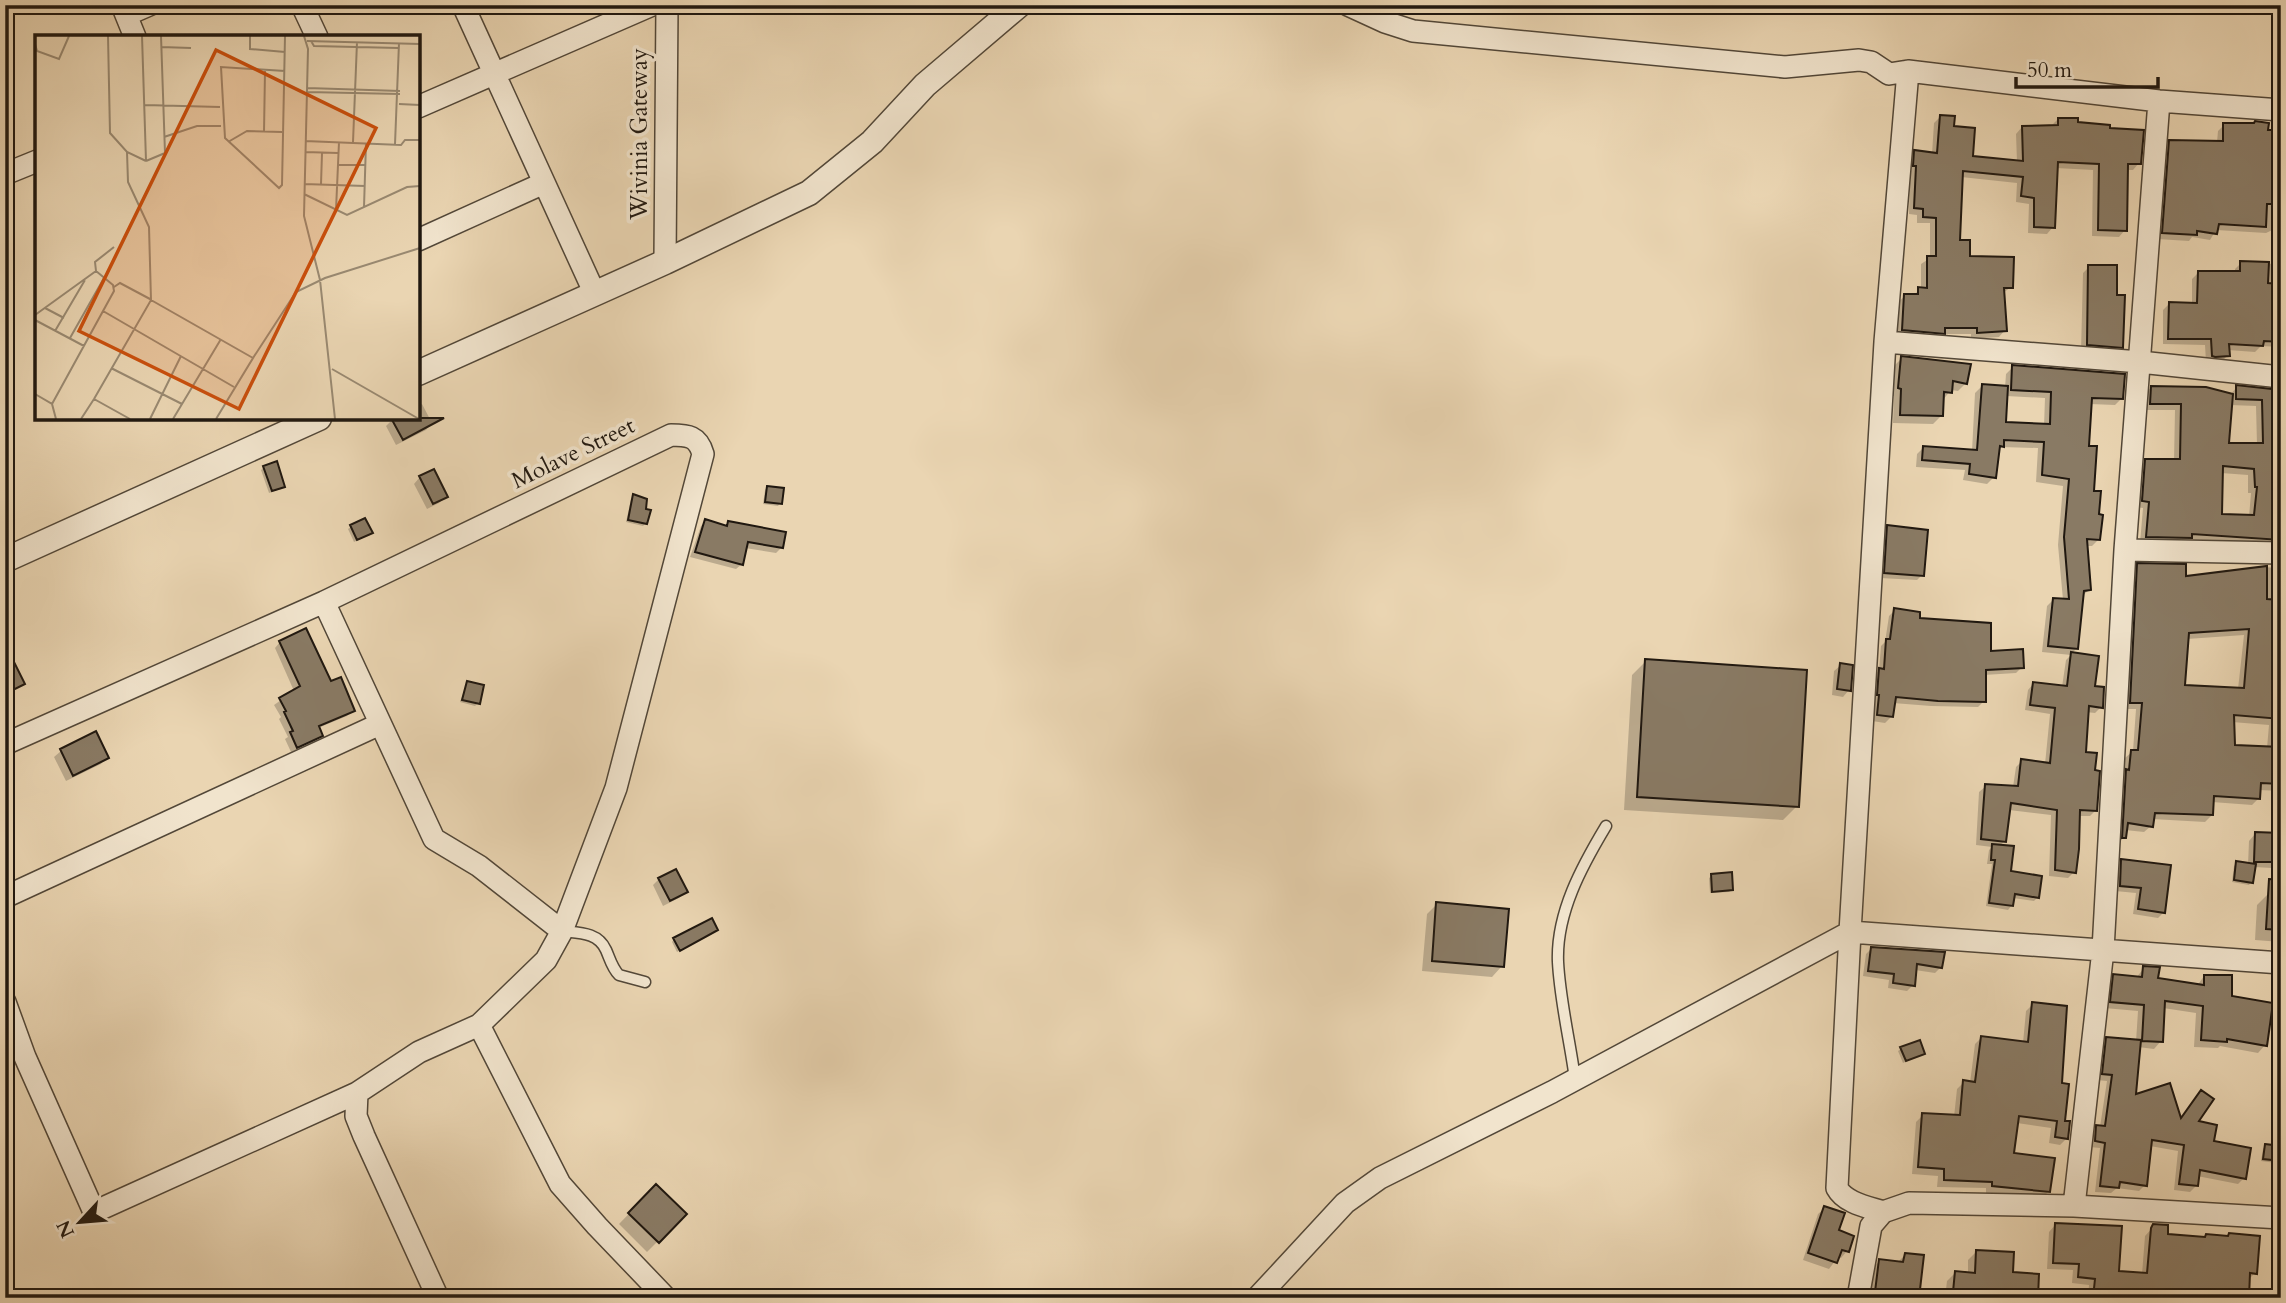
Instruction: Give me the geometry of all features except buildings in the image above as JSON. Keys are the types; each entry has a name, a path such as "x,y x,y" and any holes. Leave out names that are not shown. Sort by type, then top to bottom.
{"street":[{"path":"134,35 124,10 149,5"},
{"path":"302,5 316,35"},
{"path":"463,5 595,294"},
{"path":"420,106 652,5"},
{"name":"Wivinia Gateway","path":"665,262 667,5"},
{"path":"420,372 665,262 809,193 872,142 925,85 1019,5"},
{"path":"1348,5 1413,31 1785,66 1859,60 1871,62 1889,74 1908,71 2159,101 2281,110"},
{"path":"1883,1212 1855,1202 1840,1193 1837,1188 1885,342 1908,71"},
{"path":"2074,1206 2103,950 2125,550 2159,101"},
{"path":"5,174 35,162"},
{"path":"420,239 544,183"},
{"path":"1885,342 2140,362 2281,377"},
{"path":"5,560 309,420"},
{"name":"Molave Street","path":"5,744 324,602 671,435 687,435 701,445 704,454 617,788 562,931"},
{"path":"2125,550 2281,553"},
{"path":"5,1002 26,1057 94,1212 357,1093 419,1052 479,1025 546,960 562,931 479,866 434,839 324,602"},
{"path":"5,897 380,724"},
{"path":"1257,1298 1345,1203 1380,1178 1575,1079 1850,932 2281,963"},
{"path":"479,1025 560,1184 666,1298"},
{"path":"357,1093 356,1116 383,1182 438,1298"},
{"path":"1858,1298 1871,1226 1883,1212 1909,1203 2074,1206 2281,1218"}],"lane":[{"path":"1575,1079 1558,961 1562,923 1582,866 1606,826"},
{"path":"562,931 596,937 603,943 610,962 619,975 645,982"}]}
